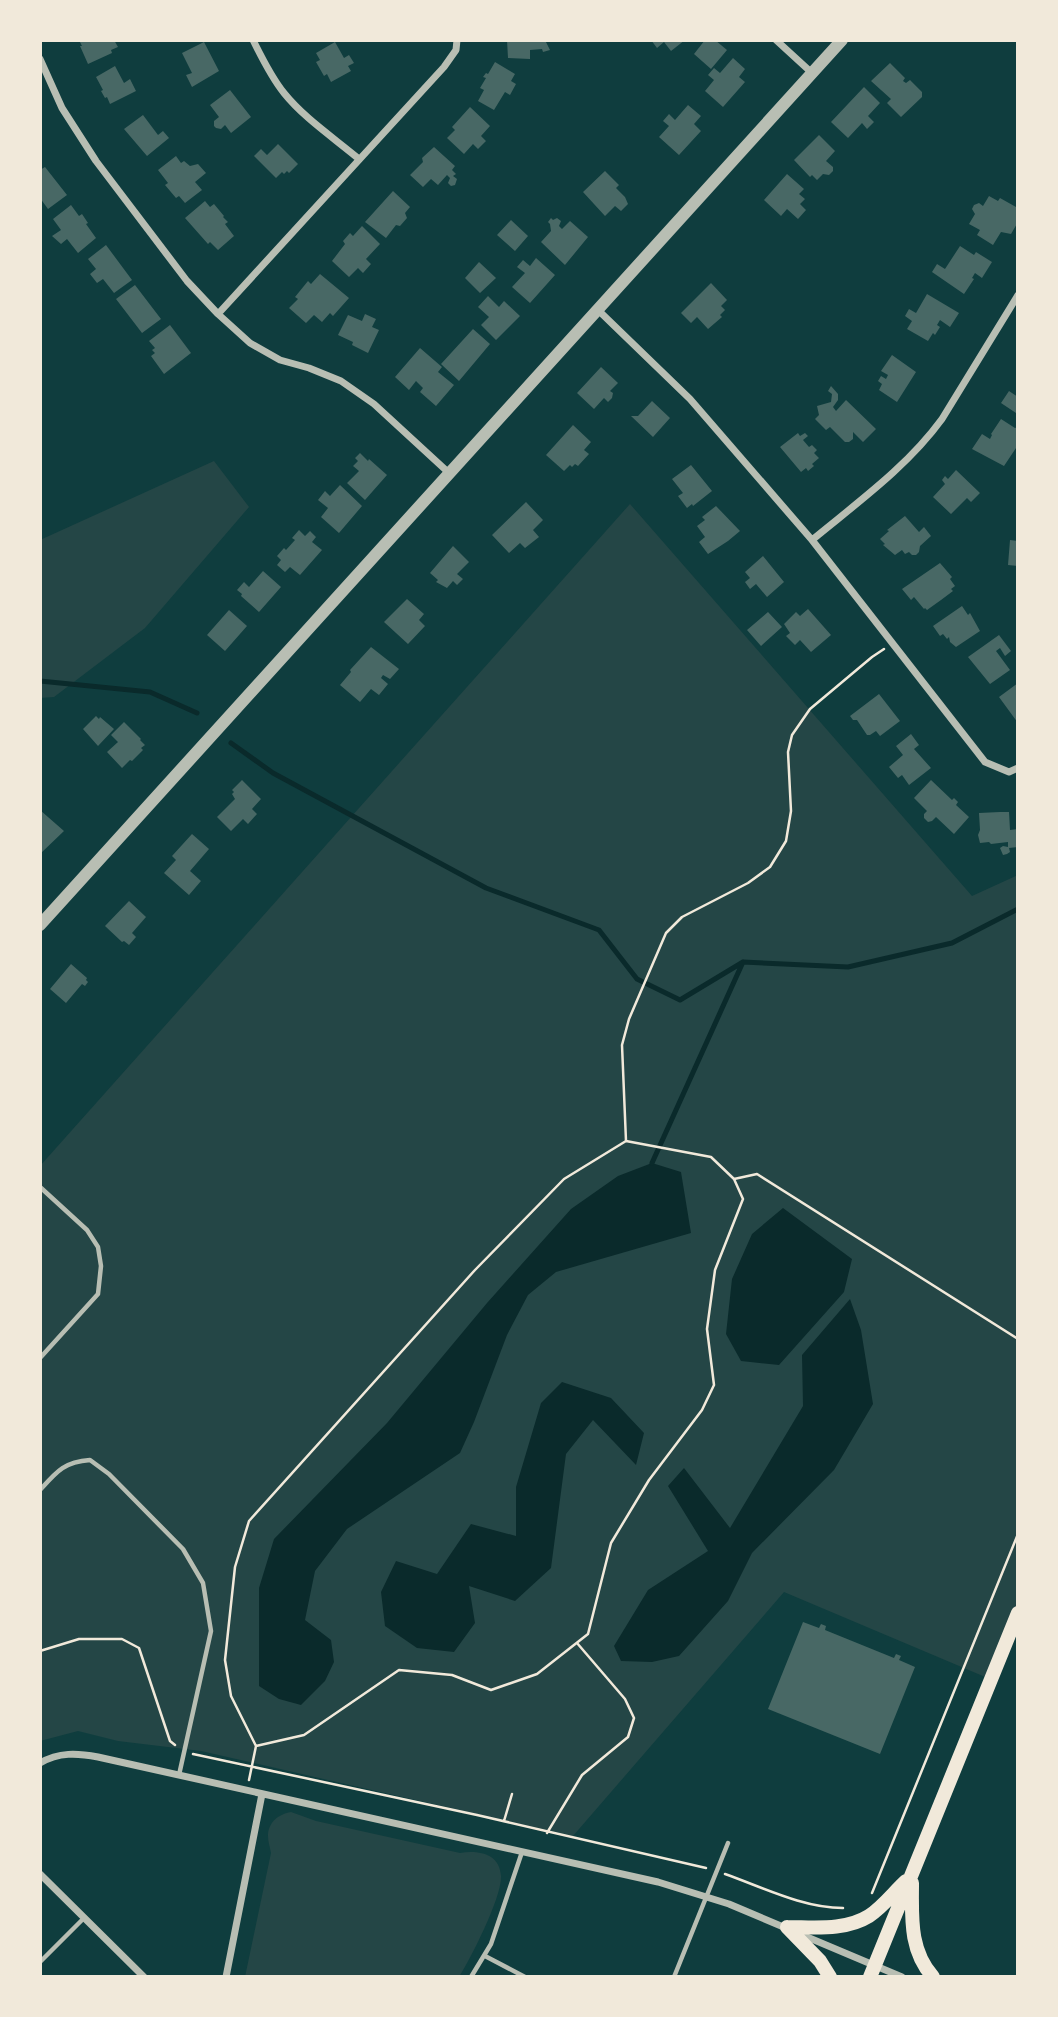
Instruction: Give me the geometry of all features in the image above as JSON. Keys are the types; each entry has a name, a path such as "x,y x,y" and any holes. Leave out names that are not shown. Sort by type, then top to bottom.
{"main road":[{"path":"873,1971 1018,1613"},
{"path":"787,1927 829,1927 859,1921 876,1911 912,1875"},
{"path":"912,1875 914,1939 921,1961 933,1977"},
{"path":"787,1927 820,1961 830,1977"}],"street":[{"path":"253,40 264,63 284,93 359,159"},
{"path":"218,314 444,67 456,50 457,40"},
{"path":"776,40 813,73"},
{"path":"40,925 842,40"},
{"path":"40,59 62,108 84,144 187,281 218,314 250,343 280,360 341,380 374,404 449,473"},
{"path":"813,540 909,459 928,438 1018,295"},
{"path":"598,310 690,399 813,540 985,762 1009,772 1018,768"},
{"path":"40,1763 59,1755 82,1754 658,1882 706,1896 787,1927 873,1971 902,1977"},
{"path":"226,1977 262,1794"},
{"path":"40,1874 144,1977"}],"lane":[{"path":"40,1187 87,1230 98,1247 101,1266 98,1294 40,1358"},
{"path":"40,1490 59,1469 75,1461 90,1460 109,1474 183,1549 203,1583 211,1631 178,1776"},
{"path":"674,1977 728,1843"},
{"path":"471,1977 495,1935 523,1851"},
{"path":"40,1962 84,1918"},
{"path":"485,1956 526,1977"}],"path":[{"path":"626,1141 622,1045 629,1019 666,933 682,917 748,883 770,867 786,841 791,811 788,752 792,735 810,709 872,657 893,644"},
{"path":"246,1791 256,1746 231,1696 225,1660 235,1567 249,1521 475,1270 564,1179 626,1141 711,1157 734,1179 743,1199 715,1270 707,1329 714,1385 702,1410 649,1480 611,1543 588,1634 537,1674 491,1690 452,1675 399,1670 304,1735 256,1746"},
{"path":"734,1179 757,1174 1018,1339"},
{"path":"872,1894 1018,1534"},
{"path":"40,1651 79,1639 122,1639 139,1648 170,1741 184,1752 626,1849 716,1871 826,1907 854,1907"},
{"path":"547,1833 582,1775 628,1737 634,1718 625,1699 577,1643"},
{"path":"504,1822 512,1794"}],"shaded area":[{"path":"214,461 249,507 145,628 54,697 40,698 40,540"},
{"path":"630,504 972,896 1018,875 1018,1614 990,1679 784,1592 573,1836 201,1751 118,1741 78,1731 40,1741 40,1166"},
{"path":"652,1163 681,1172 691,1233 556,1272 528,1295 507,1335 460,1453 347,1529 315,1571 305,1620 331,1640 334,1662 325,1681 301,1705 279,1699 259,1686 259,1588 274,1539 387,1423 487,1303 571,1209 618,1176"},
{"path":"783,1208 852,1259 844,1292 779,1365 741,1361 726,1334 732,1279 752,1234"},
{"path":"850,1299 861,1330 873,1404 834,1470 752,1553 728,1601 679,1656 652,1662 621,1661 614,1646 648,1590 708,1551 668,1486 684,1468 730,1528 803,1406 802,1355"},
{"path":"562,1382 611,1398 644,1433 636,1465 593,1420 566,1454 551,1568 515,1601 469,1586 475,1623 454,1652 417,1648 385,1626 381,1592 396,1561 437,1574 471,1524 516,1536 516,1487 541,1403"},
{"path":"291,1812 316,1821 460,1853 480,1853 497,1862 501,1876 497,1898 459,1977 245,1977 271,1853 268,1831 275,1820"}],"building":[{"path":"79,40 114,40 118,47 111,50 112,53 88,64"},
{"path":"507,40 545,40 550,50 530,50 530,59 508,58"},
{"path":"651,40 685,40 671,51 664,42 657,48"},
{"path":"705,40 715,40 727,50 711,69 694,54"},
{"path":"204,42 219,71 192,87 186,75 192,73 182,53"},
{"path":"335,42 344,58 349,55 354,63 348,66 351,71 331,82 316,62 320,60 316,53"},
{"path":"733,58 745,69 739,77 745,82 723,107 705,91 714,80 708,75 714,68 720,73"},
{"path":"495,62 515,74 511,81 516,84 510,95 505,92 494,110 478,101 484,90 480,88 486,78 483,77"},
{"path":"890,63 905,78 903,81 906,83 910,80 922,92 922,97 901,117 887,103 891,99 871,81"},
{"path":"115,66 124,83 130,79 136,91 110,104 96,77"},
{"path":"864,87 880,103 868,116 874,122 867,129 862,123 848,138 831,122"},
{"path":"230,90 251,117 231,133 225,125 221,129 214,126 214,121 219,117 210,105"},
{"path":"688,105 701,116 694,124 701,131 679,155 659,137 669,126 663,121 669,114 675,120"},
{"path":"470,107 490,126 481,136 486,141 478,149 473,144 464,154 447,138 455,130 452,127"},
{"path":"143,115 158,135 163,131 169,138 147,156 124,129"},
{"path":"819,135 835,151 826,161 833,167 833,171 829,175 823,174 817,180 812,175 810,177 794,160"},
{"path":"278,144 298,164 289,173 282,172 276,178 254,156 261,149 267,155"},
{"path":"434,147 455,166 452,170 457,179 455,185 448,183 450,178 447,175 438,185 431,179 423,187 410,175"},
{"path":"176,156 181,163 184,161 190,166 198,164 206,173 195,182 202,190 185,203 179,196 176,198 165,185 168,183 158,170"},
{"path":"45,167 67,195 48,209 40,198 40,170"},
{"path":"605,171 619,185 616,188 628,204 621,211 615,206 605,216 583,192"},
{"path":"787,174 804,189 799,194 805,199 800,204 806,210 798,219 787,209 781,216 764,200"},
{"path":"393,191 410,207 405,213 407,218 400,226 396,225 386,238 365,222"},
{"path":"989,196 998,201 1000,198 1016,207 1018,204 1018,222 1011,234 1001,232 993,245 977,235 980,230 969,224 975,214 972,209 974,205 979,203 983,206"},
{"path":"205,201 210,207 214,204 224,216 228,222 225,224 234,236 218,250 210,242 208,244 185,218"},
{"path":"71,205 79,216 82,214 96,238 78,253 67,239 61,244 52,236 61,230 53,219"},
{"path":"551,218 561,221 559,226 562,229 570,221 588,237 565,265 541,242 551,231 548,222"},
{"path":"511,220 528,236 515,251 497,235"},
{"path":"362,226 380,244 366,259 371,264 363,273 358,268 349,277 332,261 345,244 343,241 350,233 353,236"},
{"path":"106,245 132,280 114,293 103,279 97,283 90,274 96,269 88,259"},
{"path":"960,246 992,262 982,278 975,273 964,294 932,272 937,264 945,269"},
{"path":"536,258 555,275 530,303 512,287 525,273 517,267 523,260 530,266"},
{"path":"479,262 496,278 480,293 465,278"},
{"path":"320,274 349,298 333,316 330,313 322,322 314,315 306,323 289,308 298,299 295,297 308,281 311,284"},
{"path":"711,283 727,300 721,306 725,310 720,315 722,317 708,329 697,317 691,323 681,313"},
{"path":"135,285 161,319 142,333 116,299"},
{"path":"927,294 959,313 950,327 940,320 937,325 940,327 928,341 907,329 912,321 905,316 909,309 916,313"},
{"path":"488,296 499,307 504,301 520,316 496,340 481,325 489,317 478,307"},
{"path":"365,314 376,319 372,327 379,330 368,353 338,335 348,315 362,321"},
{"path":"170,325 191,353 164,374 151,356 155,353 152,350 155,348 149,341"},
{"path":"473,329 490,344 459,381 441,364"},
{"path":"420,348 442,367 438,372 454,385 436,406 420,392 423,388 416,381 409,390 395,377"},
{"path":"892,355 916,372 897,402 879,390 882,384 878,381 881,376 886,379 888,375 881,371"},
{"path":"601,367 618,383 610,391 613,393 612,398 608,402 604,398 594,409 577,393"},
{"path":"831,386 838,394 838,400 833,407 836,411 846,400 876,429 863,442 853,432 853,439 845,442 830,427 826,430 815,419 819,415 817,406 831,402 832,394 828,391"},
{"path":"1009,391 1018,397 1016,413 1001,403"},
{"path":"652,401 670,418 653,437 631,416 638,416"},
{"path":"1001,419 1015,428 1018,427 1018,445 1004,466 972,449 982,434 990,439"},
{"path":"573,425 591,442 584,450 589,454 578,466 570,465 564,471 546,455"},
{"path":"798,433 800,436 805,433 808,436 803,440 809,447 812,445 817,450 814,453 819,458 808,471 806,468 801,472 780,447"},
{"path":"360,453 387,475 365,500 347,483 359,471 353,466"},
{"path":"691,465 712,491 687,508 678,496 683,493 672,479"},
{"path":"956,470 980,493 971,502 967,498 951,514 933,497 945,484 942,480 945,476 948,479"},
{"path":"340,485 362,506 339,533 321,517 328,508 318,500 325,491 330,496"},
{"path":"526,502 543,520 533,530 539,537 525,548 520,543 509,553 492,535"},
{"path":"716,506 740,531 708,554 699,542 705,537 697,526 705,520 702,517"},
{"path":"905,516 919,532 924,527 931,536 920,546 916,555 909,552 905,554 902,550 895,555 880,539"},
{"path":"299,530 305,536 310,531 316,537 312,542 322,550 300,575 290,567 285,572 277,565 281,560 277,556 295,540 292,538"},
{"path":"1010,540 1018,541 1018,566 1008,565"},
{"path":"453,546 469,562 457,574 463,579 457,585 453,581 447,588 436,582 438,580 430,573"},
{"path":"763,556 784,582 767,597 756,584 750,589 745,582 750,578 745,572"},
{"path":"940,563 952,577 950,579 955,586 951,589 953,591 927,610 914,597 911,600 902,589"},
{"path":"263,571 281,587 259,612 237,590 244,582 249,587"},
{"path":"407,599 424,614 419,620 425,626 408,644 384,622"},
{"path":"962,606 968,615 970,613 980,631 956,647 949,637 947,639 943,634 940,636 933,626"},
{"path":"808,609 831,635 811,652 800,640 795,645 786,636 790,633 784,624 796,612 800,616"},
{"path":"229,610 247,626 225,651 207,635"},
{"path":"768,612 782,627 761,646 747,630"},
{"path":"999,635 1011,651 1005,656 1000,648 996,651 1010,670 990,684 968,657"},
{"path":"371,647 399,669 390,679 383,675 381,678 388,684 379,695 371,689 360,702 340,685"},
{"path":"1018,683 1018,723 999,697"},
{"path":"879,694 900,721 880,736 876,731 867,735 857,720 850,716"},
{"path":"96,716 114,729 98,746 83,729"},
{"path":"124,722 145,745 132,761 122,768 107,752 118,742 111,735"},
{"path":"911,734 919,745 914,749 931,768 909,785 902,775 898,778 889,767 903,755 896,746"},
{"path":"242,780 261,799 252,809 257,814 248,824 243,819 231,831 217,817 235,799 232,790"},
{"path":"931,780 952,800 954,798 958,802 956,805 969,817 954,834 936,817 928,822 924,818 927,811 914,798"},
{"path":"40,810 64,831 40,854"},
{"path":"1009,812 1010,830 1018,829 1018,847 1009,848 1010,852 1003,855 1000,848 1008,847 1008,842 980,843 979,813"},
{"path":"192,834 209,849 190,871 201,881 189,895 164,873 176,860 172,856"},
{"path":"129,901 146,917 132,933 136,937 129,945 105,926"},
{"path":"71,964 88,982 85,986 82,984 66,1003 50,989"},
{"path":"803,1622 819,1628 821,1624 826,1626 825,1630 894,1658 896,1654 901,1656 899,1660 915,1667 880,1754 768,1709"}],"waterway":[{"path":"40,681 150,692 197,713"},
{"path":"231,743 273,773 486,888 599,930 637,979 680,1000 743,962 848,967 952,943 1018,909"},
{"path":"652,1163 743,962"}]}
